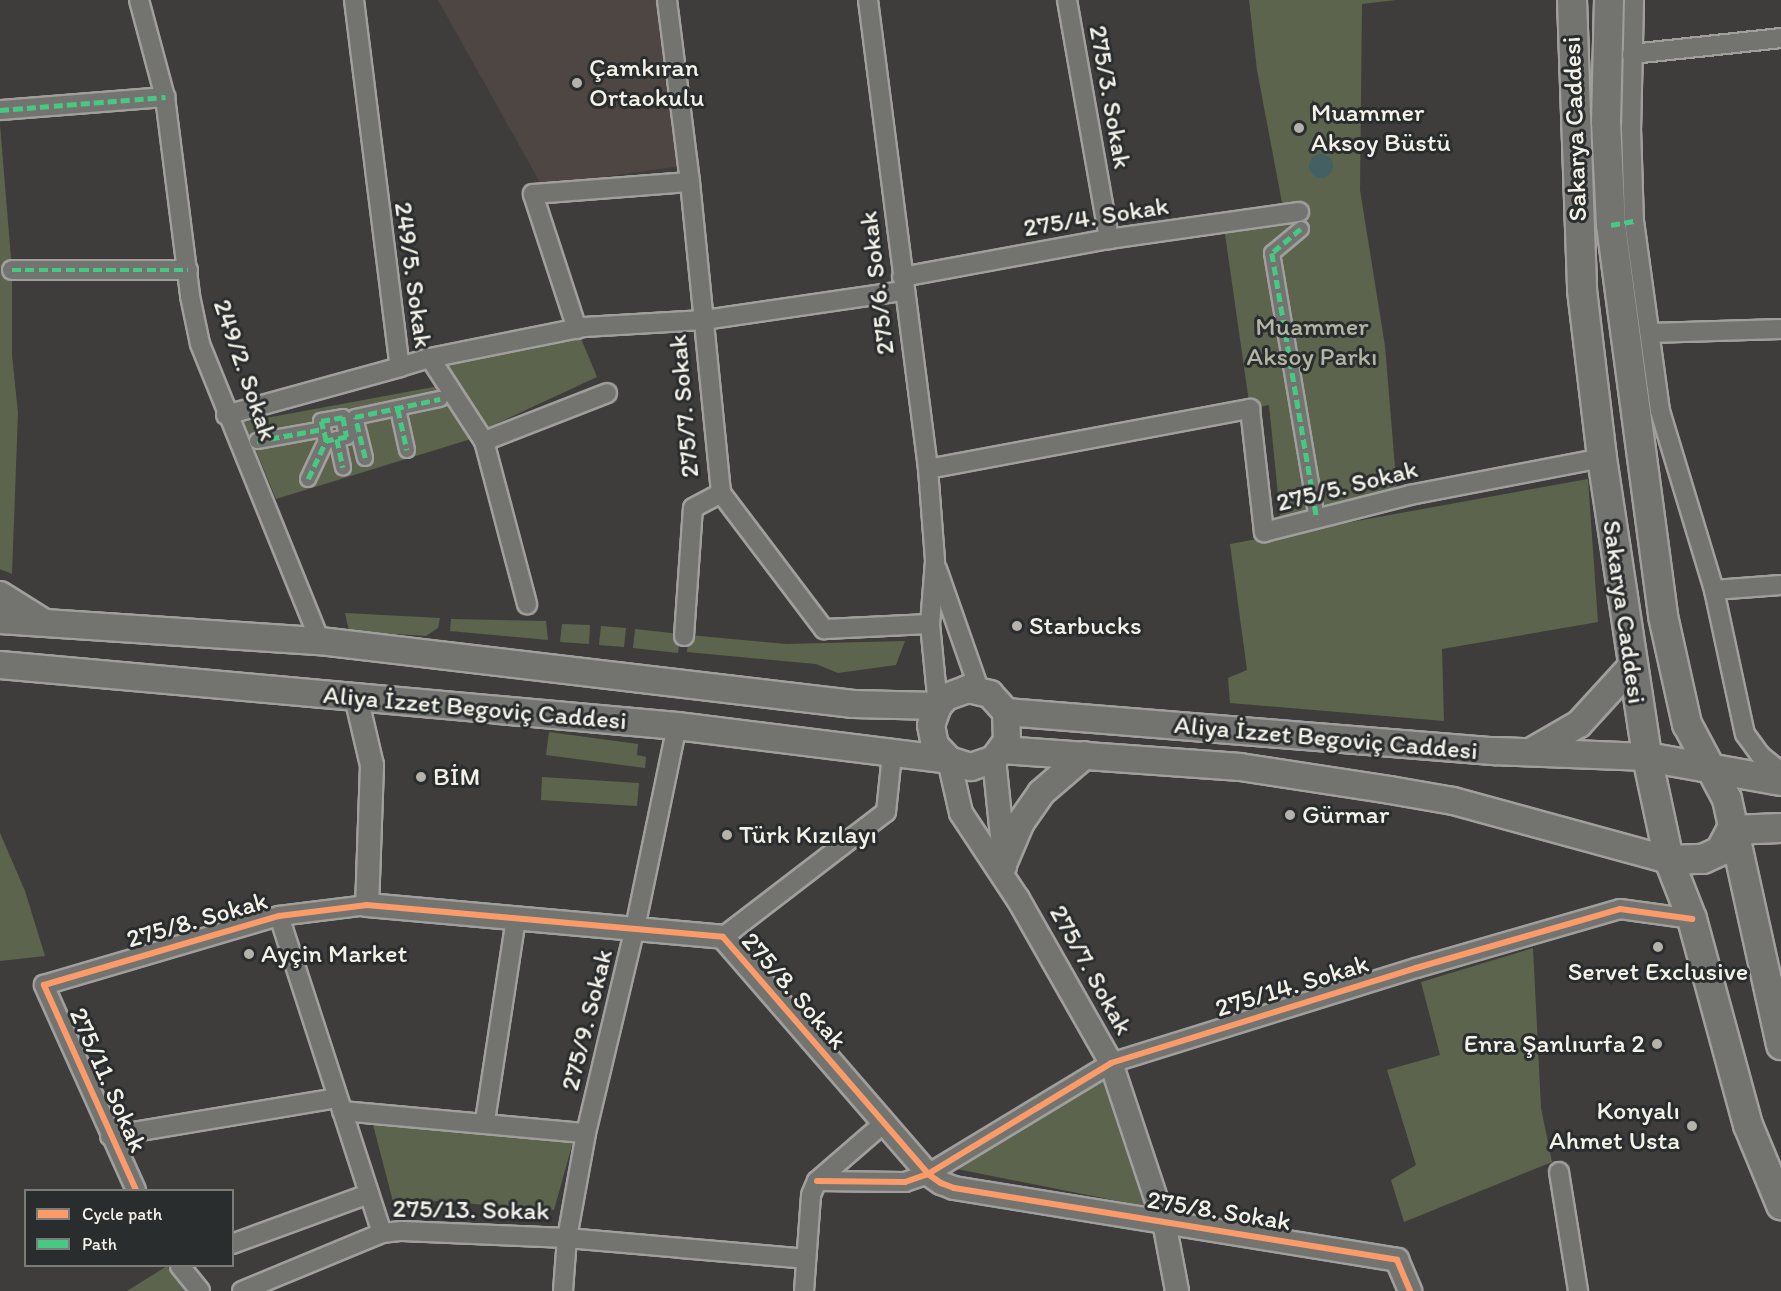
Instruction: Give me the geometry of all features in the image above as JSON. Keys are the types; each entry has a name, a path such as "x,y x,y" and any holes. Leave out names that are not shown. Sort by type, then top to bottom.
{"main road":[{"name":"Sakarya Caddesi","path":"1572,0 1582,290 1602,458 1631,667 1669,860 1692,919 1748,1125 1781,1205"},
{"name":"Sakarya Caddesi","path":"1609,0 1606,122 1623,223 1663,616 1687,724 1707,767 1727,798 1731,830"},
{"path":"0,595 46,623"},
{"name":"Aliya İzzet Begoviç Caddesi","path":"0,620 320,641 853,704 938,706"},
{"name":"Aliya İzzet Begoviç Caddesi","path":"0,665 677,726 892,755 949,760 971,767 998,755 1085,755 1240,767 1453,801 1669,860"},
{"path":"1529,752 1579,724 1631,667"},
{"path":"949,760 935,745 931,725 938,706 956,691 980,689 1000,702 1006,712 1009,731 998,755"},
{"name":"Aliya İzzet Begoviç Caddesi","path":"1006,712 1529,752 1647,757"},
{"path":"1006,871 1022,822 1041,793 1085,755"},
{"path":"1647,757 1781,781"},
{"path":"1731,830 1781,828"},
{"path":"1669,860 1702,859 1720,851 1731,830"},
{"path":"1731,830 1781,1045"}],"street":[{"name":"249/2. Sokak","path":"139,0 165,98 200,344 226,415 320,641"},
{"name":"249/5. Sokak","path":"354,0 369,142 400,367 430,358 483,441 527,604"},
{"name":"275/7. Sokak","path":"667,0 690,182 721,493 824,629 930,624"},
{"name":"275/6. Sokak","path":"868,0 928,469 935,561 930,624 938,706"},
{"name":"275/3. Sokak","path":"1067,0 1109,239"},
{"path":"1634,0 1623,223 1651,333 1660,411 1714,590 1745,734 1760,755 1781,772"},
{"path":"1632,54 1781,38"},
{"path":"0,110 165,98"},
{"path":"577,329 533,194 690,182"},
{"path":"1300,220 1272,253 1317,519"},
{"name":"275/4. Sokak","path":"430,358 577,329 704,320 903,284 1109,239 1300,220"},
{"path":"12,270 188,270"},
{"path":"1651,333 1781,329"},
{"path":"226,415 400,367"},
{"path":"483,441 607,393"},
{"path":"351,424 355,417 388,408 440,399"},
{"path":"388,408 407,450"},
{"name":"275/5. Sokak","path":"928,469 1250,409 1264,532 1410,495 1602,458"},
{"path":"257,441 329,428 343,417 351,424 365,459"},
{"path":"329,428 343,467"},
{"path":"308,479 329,428"},
{"path":"684,636 693,508 721,493"},
{"name":"275/6. Sokak","path":"935,561 980,689"},
{"path":"1714,590 1781,585"},
{"path":"356,698 372,765 367,905"},
{"name":"275/9. Sokak","path":"563,1291 567,1238 586,1133 635,928 677,726"},
{"path":"723,938 886,812 892,755"},
{"path":"998,755 1006,871"},
{"name":"275/7. Sokak","path":"949,760 962,813 1006,871 1111,1063 1164,1222 1177,1291"},
{"name":"275/8. Sokak","path":"44,985 279,916 367,905 635,928 723,938 928,1174 954,1188 1397,1260 1410,1291"},
{"name":"275/14. Sokak","path":"817,1182 905,1182 928,1174 1111,1063 1620,909 1692,919"},
{"path":"279,916 382,1233"},
{"path":"485,1121 516,918"},
{"name":"275/11. Sokak","path":"44,985 135,1189"},
{"path":"110,1136 340,1104 586,1133"},
{"path":"804,1291 811,1195 817,1182 884,1123"},
{"path":"1559,1172 1578,1291"},
{"path":"234,1243 369,1194"},
{"name":"275/13. Sokak","path":"242,1291 382,1233 421,1231 567,1238 805,1259"},
{"path":"181,1267 200,1291"}],"shaded area":[{"name":"Çamkıran Ortaokulu","path":"438,0 658,0 680,166 542,186"}],"green space":[{"name":"Muammer Aksoy Parkı","path":"1249,0 1396,0 1362,4 1360,190 1385,346 1397,492 1281,525 1269,405 1250,409 1225,234 1286,224 1257,70"},
{"path":"0,125 12,270 12,355 18,413 12,574 0,569"},
{"path":"577,329 597,377 485,429 443,361"},
{"path":"439,386 471,439 276,499 244,422"},
{"path":"1588,479 1598,622 1442,649 1444,721 1230,703 1228,678 1247,670 1230,544"},
{"path":"345,613 440,618 438,628 426,636 349,631"},
{"path":"451,619 546,621 548,640 450,631"},
{"path":"562,624 590,625 589,644 560,642"},
{"path":"601,626 626,628 624,647 599,645"},
{"path":"635,629 680,634 678,653 633,648"},
{"path":"689,635 786,644 905,641 896,665 838,673 816,664 687,652"},
{"path":"549,732 638,744 637,755 646,757 645,768 546,755"},
{"path":"542,777 639,783 637,806 541,800"},
{"path":"0,833 25,891 45,956 0,961"},
{"path":"1533,948 1541,1108 1552,1162 1404,1222 1391,1180 1416,1165 1387,1070 1440,1055 1421,982"},
{"path":"1100,1065 1153,1208 937,1165"},
{"path":"371,1117 574,1138 554,1210 436,1201 396,1213"},
{"path":"168,1267 185,1291 127,1291"}],"water":[{"path":"1321,154 1326,155 1332,161 1332,171 1326,177 1321,178 1316,177 1310,171 1309,166 1310,161 1316,155"}],"marked path":[{"path":"0,110 165,97"},
{"path":"1611,225 1634,221"},
{"path":"1301,229 1272,253 1317,519"},
{"path":"12,270 188,270"},
{"path":"365,458 355,417 440,399"},
{"path":"398,409 407,450"},
{"path":"257,441 323,429 321,421 343,417 347,437 326,441 323,429"},
{"path":"337,439 343,467"},
{"path":"308,479 326,441"}],"cycle path":[{"path":"136,1189 44,985 279,916 367,905 723,937 928,1174 941,1183 954,1188 1397,1260 1410,1291"},
{"path":"817,1181 905,1182 928,1174 1111,1063 1416,968 1620,909 1692,919"}],"place":[{"name":"Çamkıran Ortaokulu","path":"577,83"},
{"name":"Muammer Aksoy Büstü","path":"1299,128"},
{"name":"Starbucks","path":"1017,626"},
{"name":"BİM","path":"421,777"},
{"name":"Gürmar","path":"1290,815"},
{"name":"Türk Kızılayı","path":"727,835"},
{"name":"Servet Exclusive","path":"1658,947"},
{"name":"Ayçin Market","path":"249,954"},
{"name":"Enra Şanlıurfa 2","path":"1657,1044"},
{"name":"Konyalı Ahmet Usta","path":"1692,1126"}]}
